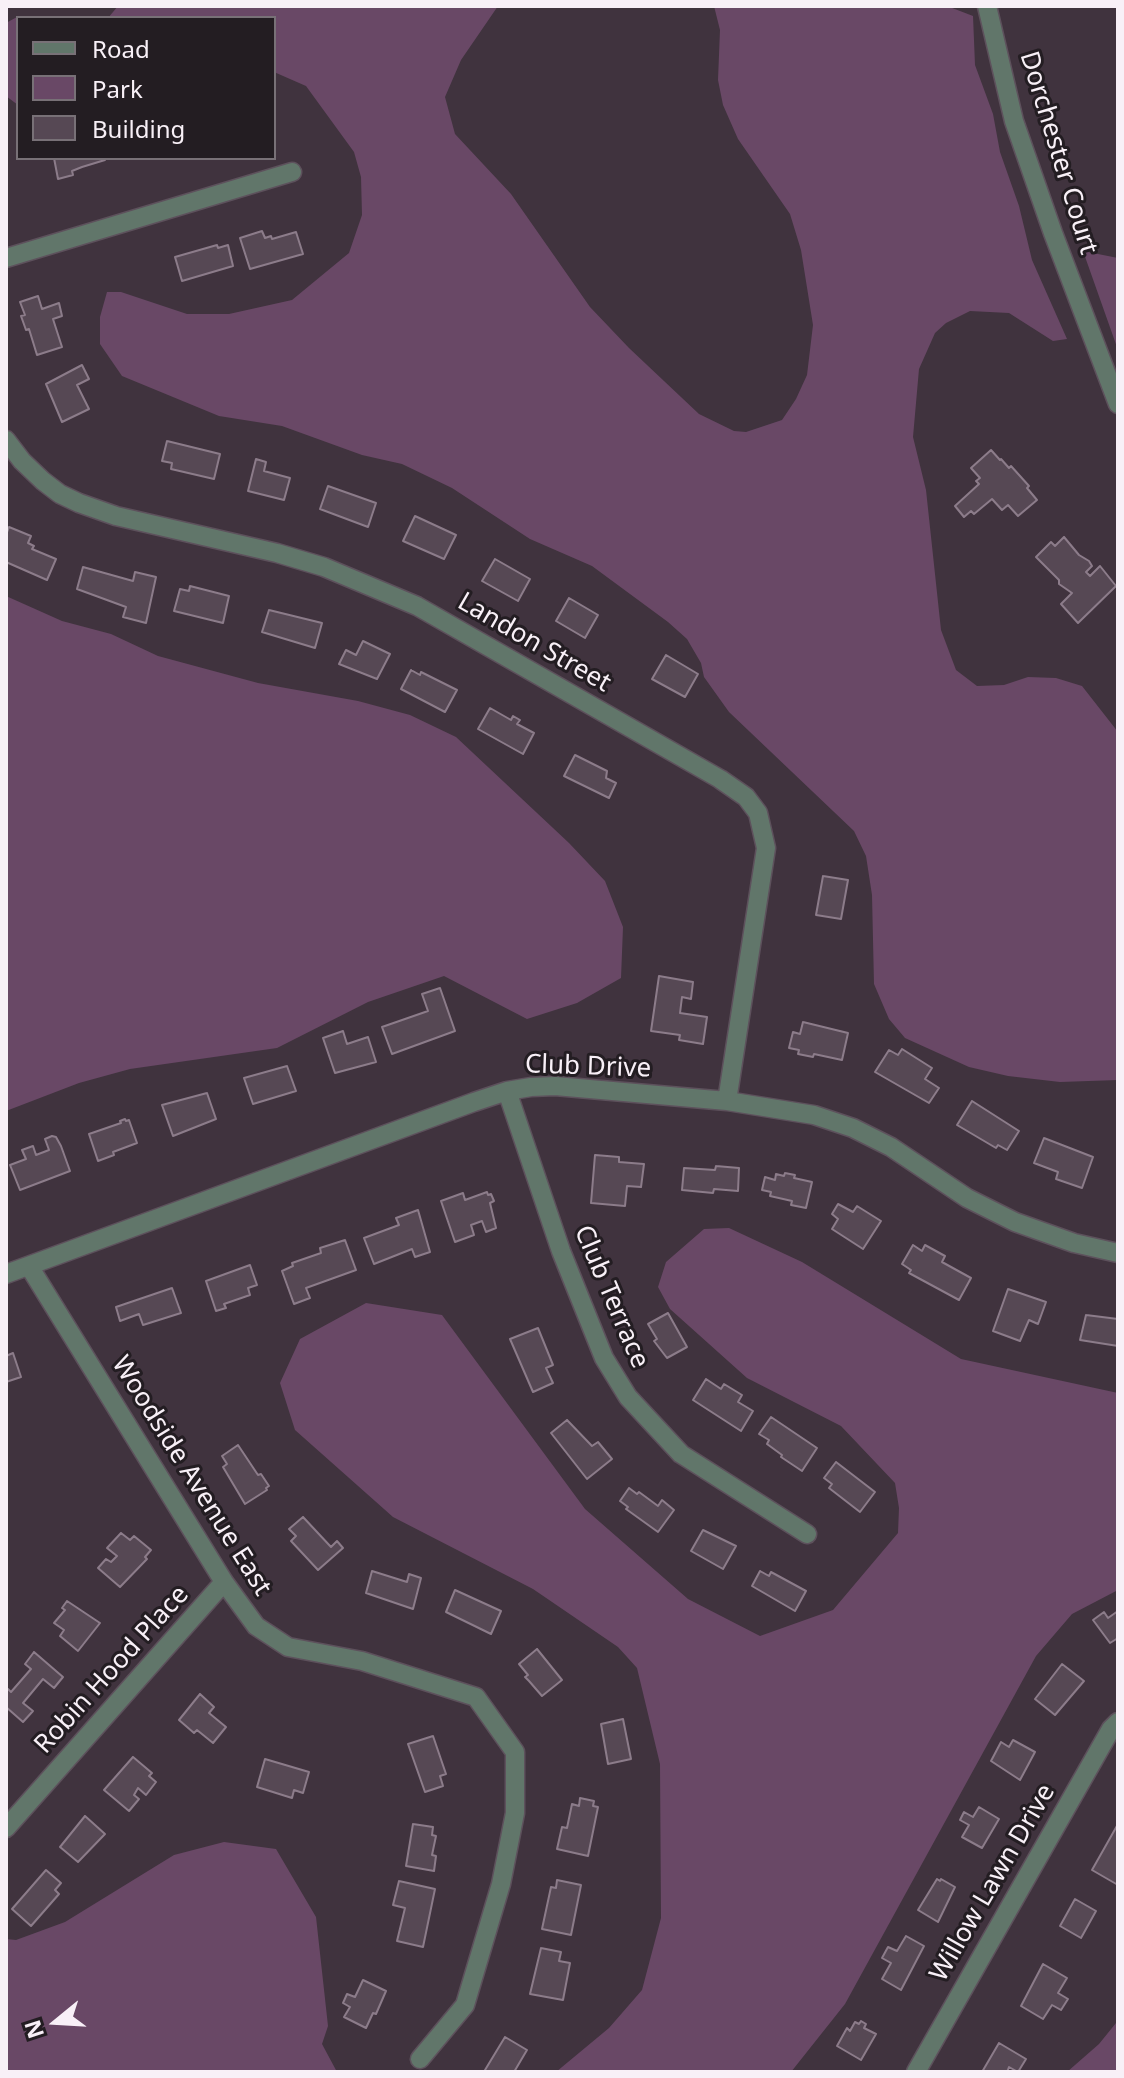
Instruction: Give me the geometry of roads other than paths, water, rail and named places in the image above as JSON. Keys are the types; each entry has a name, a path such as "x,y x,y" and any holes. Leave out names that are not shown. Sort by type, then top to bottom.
{"street":[{"name":"Dorchester Court","path":"987,6 1014,121 1118,404"},
{"path":"6,258 292,172"},
{"name":"Landon Street","path":"6,440 43,481 79,503 116,516 312,563 417,606 720,779 746,797 758,813 766,848 727,1101"},
{"name":"Club Drive","path":"6,1274 507,1091 555,1086 727,1101 814,1115 853,1128 891,1147 967,1198 1015,1222 1074,1243 1118,1253"},
{"name":"Club Terrace","path":"507,1091 561,1251 604,1358 628,1397 681,1454 807,1534"},
{"name":"Woodside Avenue East","path":"29,1266 224,1582 256,1626 288,1647 362,1661 476,1697 515,1752 515,1813 501,1884 465,2005 420,2059"},
{"name":"Robin Hood Place","path":"6,1828 224,1582"},
{"name":"Willow Lawn Drive","path":"916,2072 1104,1741 1118,1722"}]}
